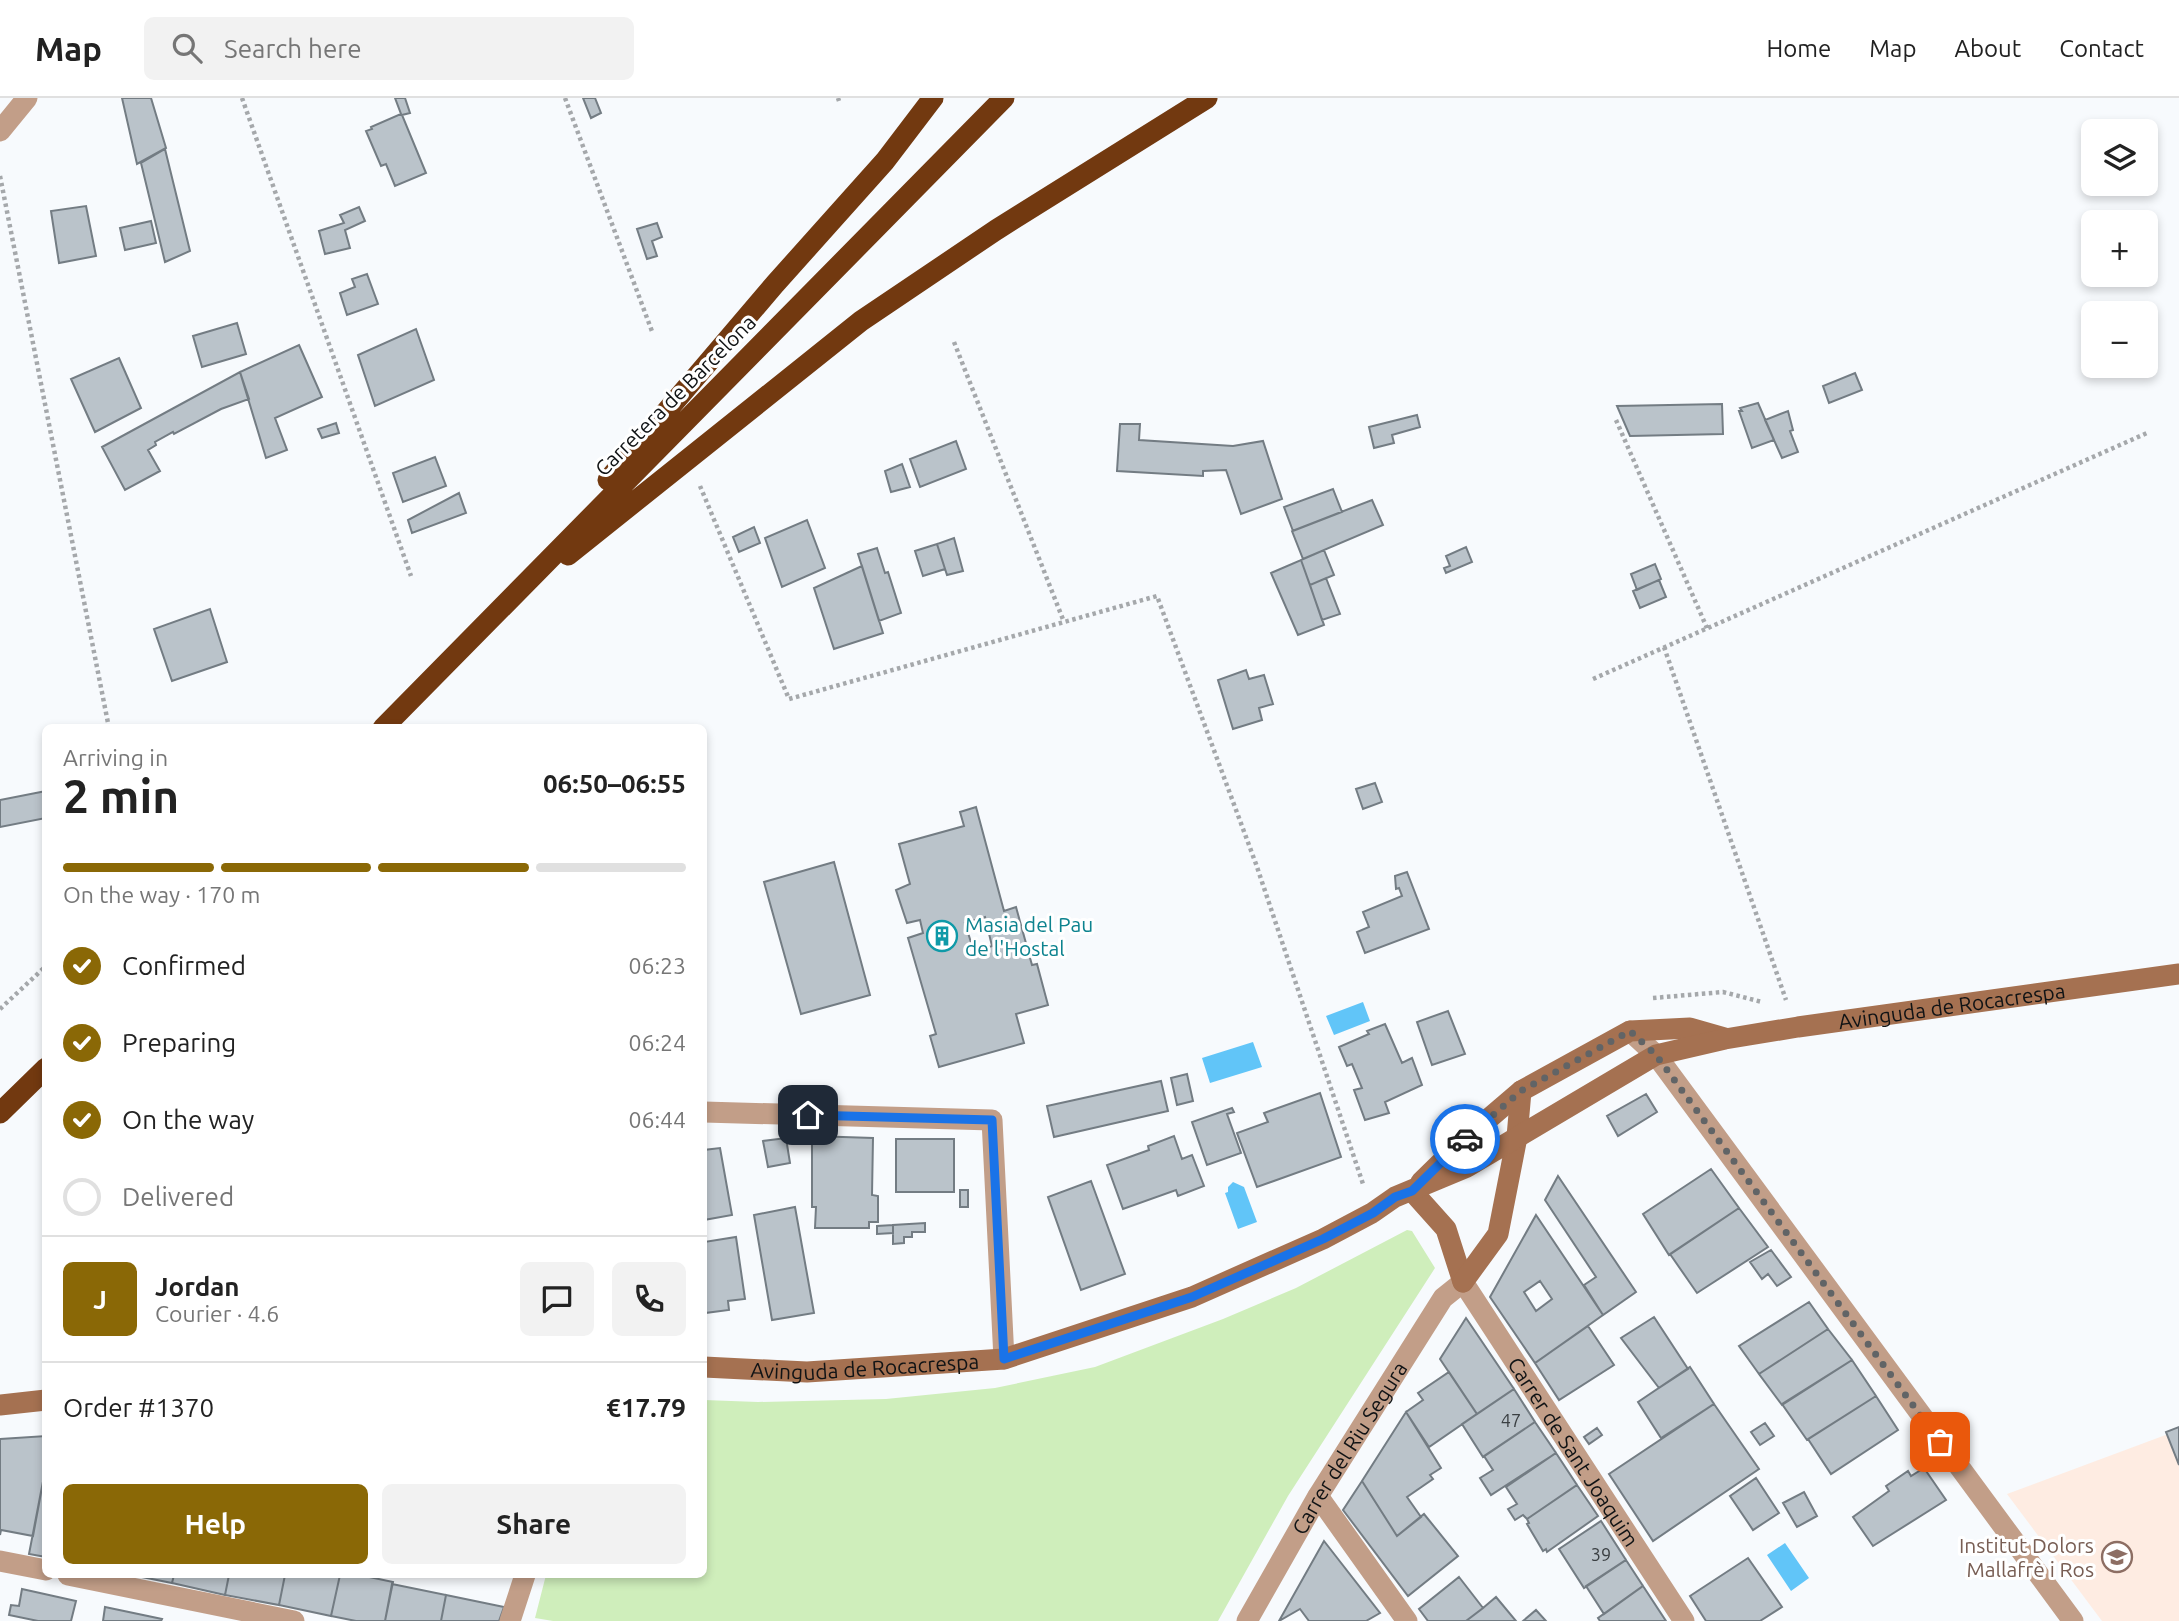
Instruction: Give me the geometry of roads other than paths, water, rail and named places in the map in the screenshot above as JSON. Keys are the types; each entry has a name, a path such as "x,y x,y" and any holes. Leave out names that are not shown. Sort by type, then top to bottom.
{"highway":[{"path":"493,615 775,284 885,161 933,98"},
{"name":"Carretera de Barcelona","path":"387,724 1004,98"},
{"path":"493,615 861,321 985,237 1207,98"},
{"path":"0,1114 42,1072"}],"street":[{"path":"0,131 27,98"},
{"name":"Avinguda de Rocacrespa","path":"707,1367 807,1372 1004,1359 1192,1297 1323,1239 1373,1213 1395,1197 1467,1167 1656,1055 1725,1039 1798,1027 2179,974"},
{"name":"Avinguda de Rocacrespa","path":"1412,1191 1466,1138 1521,1091 1630,1031 1690,1028 1725,1039"},
{"path":"1630,1031 1656,1055 2073,1621"},
{"path":"1463,1283 1499,1234 1517,1138 1521,1091"},
{"path":"707,1112 992,1120 1004,1359"},
{"path":"1412,1191 1446,1229 1463,1283"},
{"name":"Carrer del Riu Segura","path":"1247,1621 1318,1496 1443,1298 1463,1283"},
{"name":"Carrer de Sant Joaquim","path":"1463,1283 1684,1621"},
{"path":"0,1405 42,1400"},
{"path":"1318,1496 1407,1621"},
{"path":"0,1561 42,1569"},
{"path":"83,1578 294,1621"},
{"path":"510,1621 524,1578"}],"water":[{"path":"1363,1002 1370,1021 1334,1035 1326,1016"},
{"path":"1253,1042 1262,1067 1210,1083 1202,1058"},
{"path":"1233,1182 1244,1187 1257,1222 1238,1229 1225,1193"},
{"path":"1785,1543 1809,1578 1791,1591 1767,1555"}],"place":[{"name":"Masia del Pau de l'Hostal","path":"942,936"},
{"name":"Institut Dolors Mallafrè i Ros","path":"2117,1557"}]}
